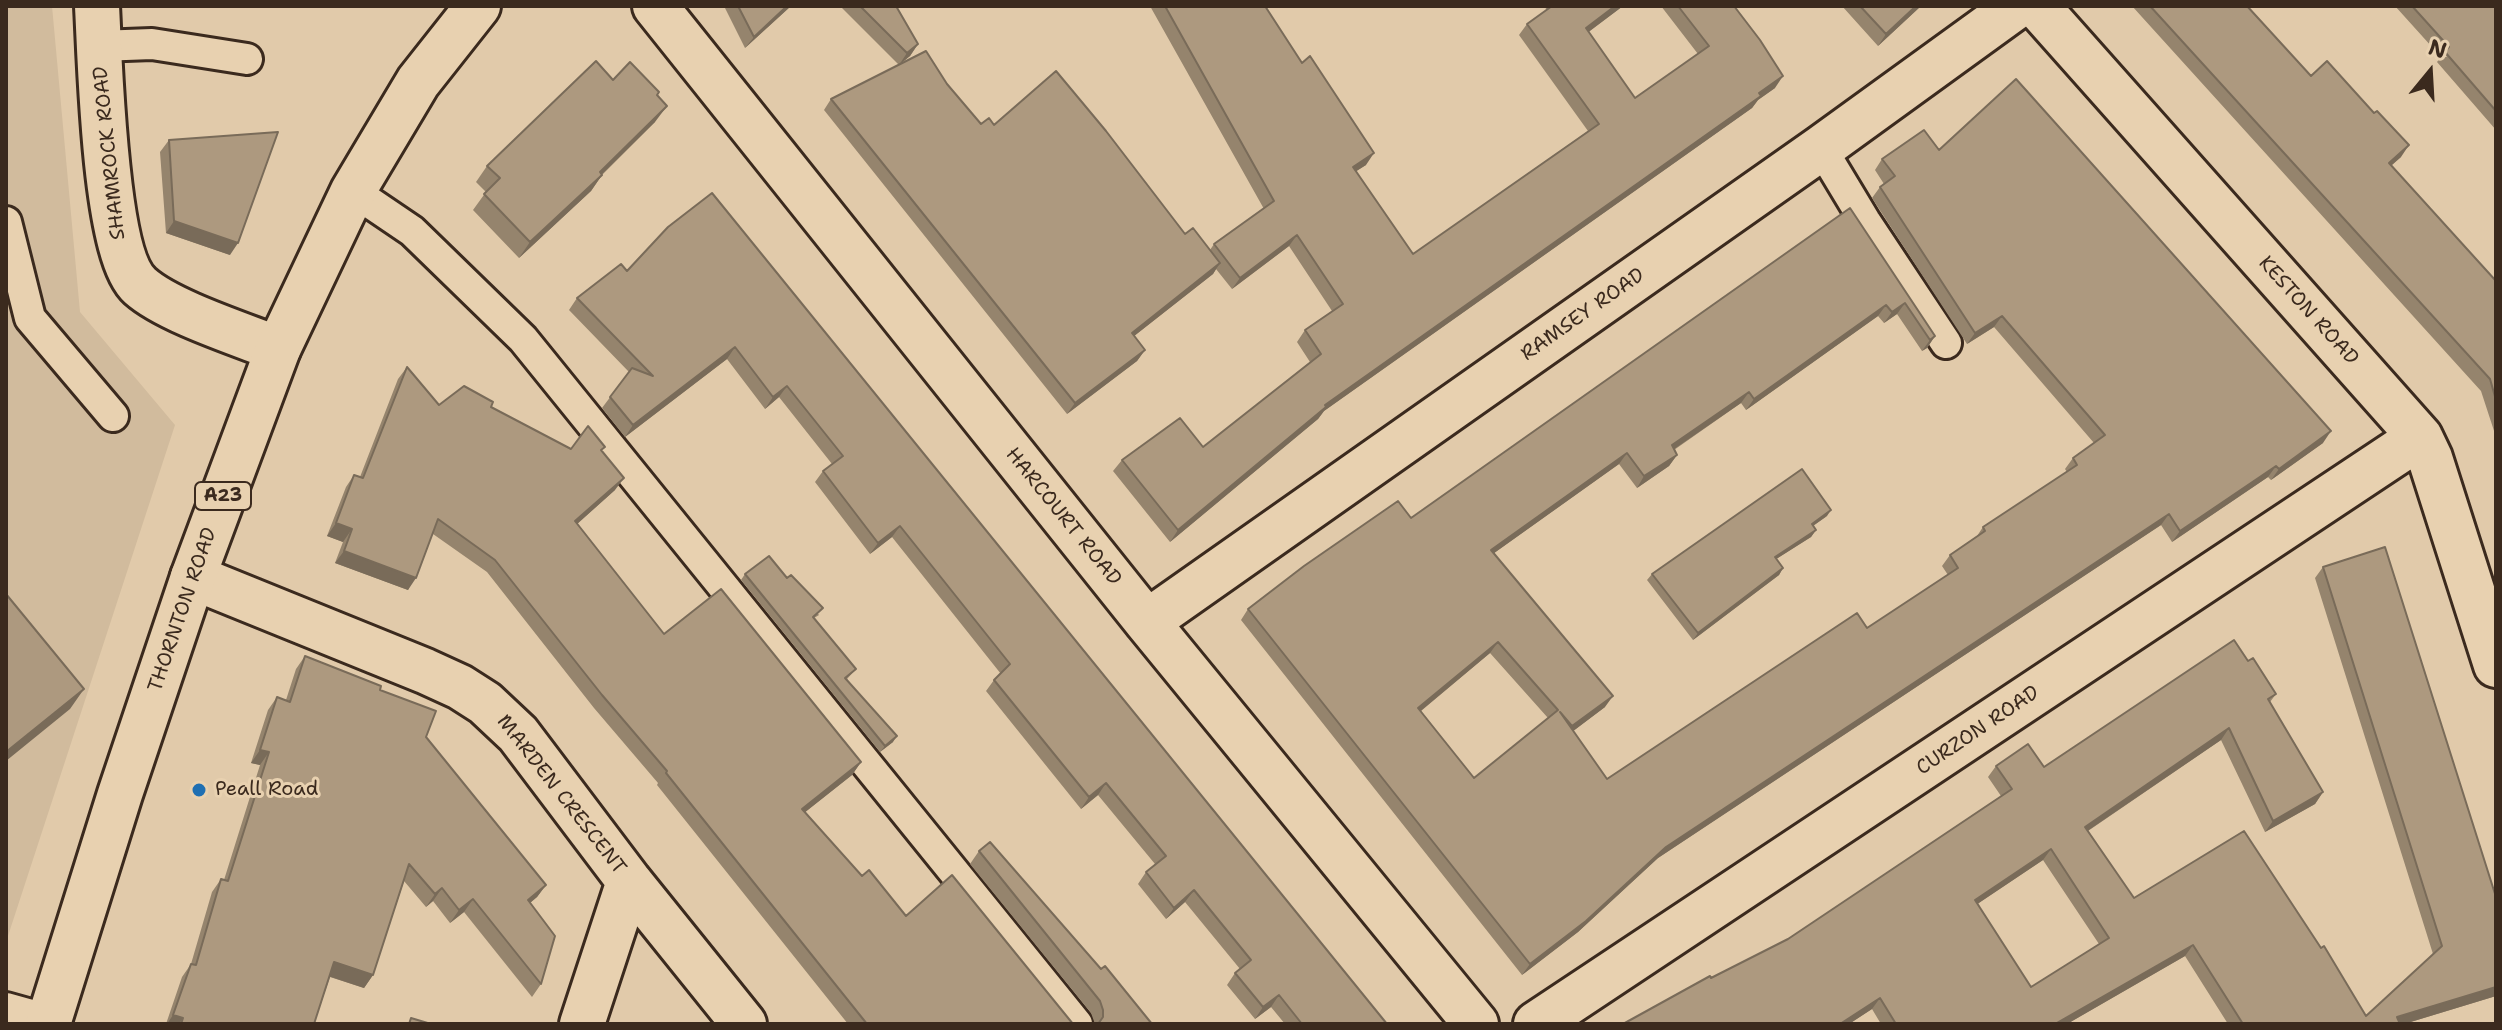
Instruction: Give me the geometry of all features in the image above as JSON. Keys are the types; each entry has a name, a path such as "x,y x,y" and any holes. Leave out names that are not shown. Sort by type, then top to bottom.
{"main road":[{"name":"THORNTON ROAD","path":"48,1022 193,577 278,349 353,191 418,82 478,6"},
{"name":"HARCOURT ROAD","path":"655,6 1147,622 1476,1024"},
{"name":"RAMSEY ROAD","path":"1147,622 1821,148 2017,6"},
{"name":"KESTON ROAD","path":"2037,6 2420,437 2430,458 2496,665"},
{"name":"SHAMROCK ROAD","path":"98,26 114,221 118,245 136,283 155,298 278,349"},
{"name":"CURZON ROAD","path":"1536,1024 2420,437"},
{"name":"MARDEN CRESCENT","path":"193,577 425,671 485,703 518,734 629,881 744,1024"},
{"path":"582,1024 629,881"}],"lane":[{"path":"98,26 152,44 247,59"},
{"path":"1821,148 1946,343"},
{"path":"353,191 412,231 523,339 1077,1024"},
{"path":"6,222 30,318 113,416"},
{"path":"6,1008 48,1022"}],"shaded area":[{"path":"6,6 52,6 80,312 175,425 6,942"}],"building":[{"path":"738,6 787,6 754,37"},
{"path":"860,6 896,6 918,44 907,53"},
{"path":"1165,6 1265,6 1302,63 1310,56 1374,153 1353,167 1413,254 1599,124 1527,24 1552,6 1615,6 1586,28 1635,98 1709,46 1678,6 1734,6 1783,76 1759,93 1761,96 1325,405 1178,530 1122,460 1180,418 1203,447 1321,354 1305,330 1343,304 1297,235 1240,278 1214,244 1274,201"},
{"path":"1860,6 1916,6 1886,34"},
{"path":"2150,6 2247,6 2311,76 2327,61 2374,113 2377,111 2409,145 2389,163 2496,281 2496,400 2490,379"},
{"path":"2412,6 2496,6 2496,111 2445,52 2449,47"},
{"path":"926,51 947,84 981,124 989,118 994,125 1056,71 1185,234 1193,228 1220,263 1132,333 1145,350 1075,403 831,99"},
{"path":"596,61 613,80 630,62 659,92 657,95 667,106 600,172 602,175 530,242 484,194 500,178 487,166"},
{"path":"2016,79 2331,431 2279,469 2276,466 2180,531 2169,514 1666,847 1586,921 1530,964 1248,609 1398,501 1411,518 1850,208 1935,336 1930,340 1905,303 1892,312 1886,305 1754,399 1749,392 1672,445 1677,455 1644,476 1627,453 1491,550 1613,696 1572,726 1560,712 1607,779 1857,613 1867,628 1958,568 1950,555 1985,531 1983,527 2077,465 2073,458 2105,435 2002,316 1975,333 1880,187 1895,176 1882,159 1924,130 1939,150","holes":["1498,642 1558,710 1474,778 1418,708"]},
{"path":"278,132 238,243 174,221 169,140"},
{"path":"712,193 1387,1024 1302,1024 1279,995 1263,1007 1235,973 1251,960 1194,890 1174,908 1146,872 1166,856 1106,783 1089,797 994,680 1010,664 900,526 878,543 823,471 843,456 787,386 773,397 735,347 633,425 610,397 632,368 653,376 577,298 621,264 627,271 668,227"},
{"path":"407,367 439,405 464,386 493,402 491,407 571,449 588,426 605,447 601,450 624,478 575,521 664,634 721,589 861,762 802,809 862,876 869,870 906,916 952,875 1073,1024 867,1024 495,560 438,519 416,578 344,551 352,529 336,523 354,475 363,478"},
{"path":"1802,469 1831,510 1812,524 1816,530 1775,557 1783,568 1698,633 1652,574"},
{"path":"2385,547 2496,897 2496,987 2397,1017 2400,1024 2243,1024 2193,945 2055,1024 1896,1024 1880,998 1840,1024 1623,1024 1710,976 1788,939 2012,789 1996,766 2028,744 2044,767 2234,640 2248,661 2253,658 2276,694 2268,699 2323,792 2273,821 2229,728 2085,827 2134,898 2244,831 2321,948 2324,946 2366,1016 2442,946 2323,567","holes":["2051,849 2109,938 2031,987 1975,900"]},
{"path":"769,556 787,578 791,575 823,608 813,617 856,669 845,678 897,736 885,746 745,574"},
{"path":"6,594 84,689 6,752"},
{"path":"305,656 436,711 426,737 546,885 528,900 555,936 541,984 473,899 459,910 442,888 435,894 409,864 373,975 334,962 314,1024 181,1024 183,1018 173,1015 191,964 196,965 221,879 228,881 269,752 260,750 277,697 290,702"},
{"path":"990,842 1101,969 1105,966 1152,1024 1098,1024 1103,1017 1100,1001 979,851"},
{"path":"411,1018 431,1024 409,1024"}],"place":[{"name":"Peall Road","path":"199,790"}]}
